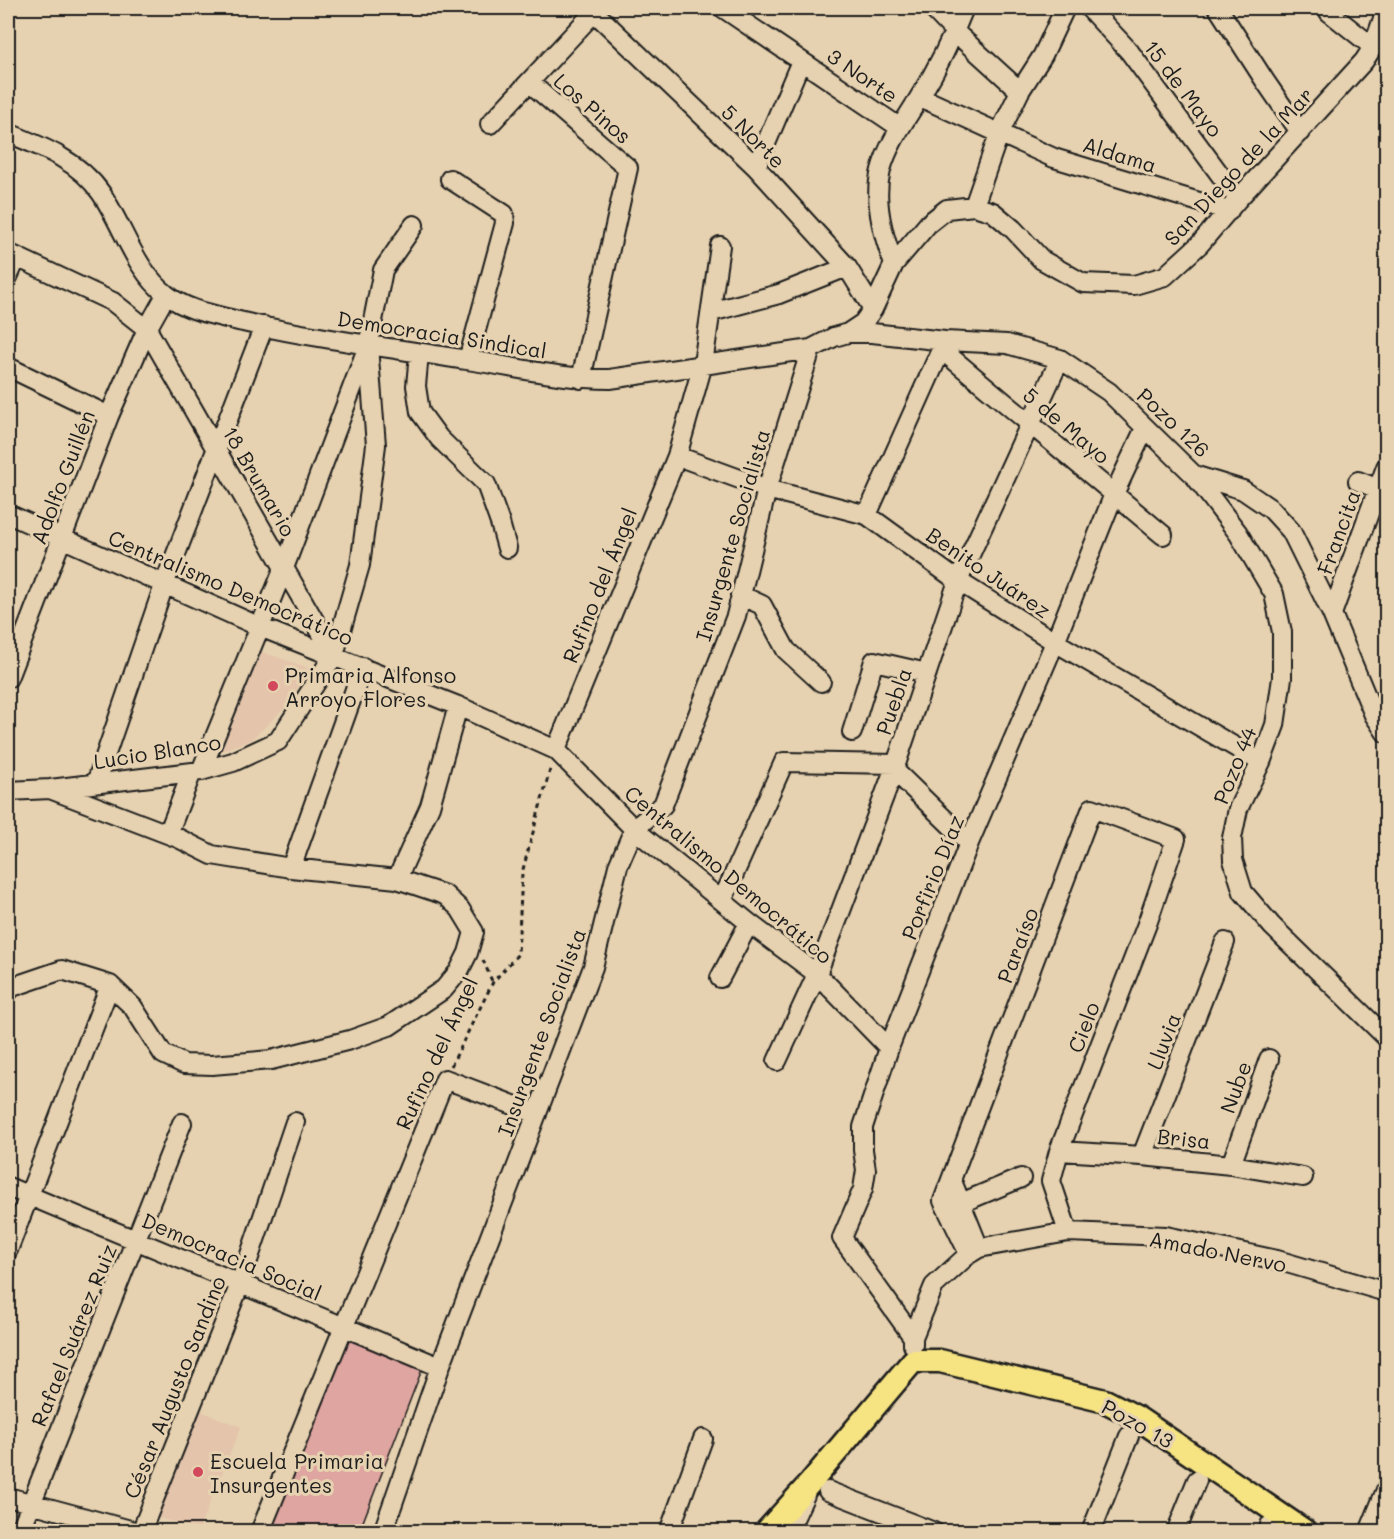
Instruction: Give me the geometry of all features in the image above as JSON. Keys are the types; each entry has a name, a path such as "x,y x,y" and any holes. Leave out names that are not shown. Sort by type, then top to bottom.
{"main road":[{"path":"766,1532 820,1487 913,1361"},
{"name":"Pozo 13","path":"913,1361 940,1361 1105,1401 1136,1417 1306,1532"}],"street":[{"name":"3 Norte","path":"723,8 899,127"},
{"path":"932,8 1020,92"},
{"path":"894,264 884,238 878,191 881,170 899,127 920,97 955,32 964,8"},
{"path":"848,333 863,323 873,309 894,264 928,224 947,209 974,206 999,134 1020,92 1044,55 1065,8"},
{"name":"15 de Mayo","path":"1089,8 1129,51 1234,205"},
{"path":"1219,8 1264,81 1300,132"},
{"path":"490,124 594,9"},
{"name":"5 Norte","path":"594,9 756,167 847,267 873,309"},
{"name":"San Diego de la Mar","path":"974,206 993,212 1014,229 1042,260 1083,283 1134,285 1165,276 1200,244 1364,61 1373,47 1386,9"},
{"path":"1329,12 1373,47"},
{"name":"3 Norte","path":"756,167 801,60"},
{"name":"Los Pinos","path":"529,82 628,168 582,379"},
{"name":"Aldama","path":"920,97 1054,158 1234,205"},
{"name":"Democracia Sindical","path":"8,133 43,147 77,167 101,193 146,274 166,295 186,308 264,326 368,346 582,379 610,379 812,349 834,337 848,333 872,333 943,345"},
{"path":"450,179 504,214 505,223 468,360"},
{"path":"168,834 284,568 368,346 383,270 414,225"},
{"name":"Rufino del Ángel","path":"556,750 677,456 703,364 720,246"},
{"path":"8,277 12,255 113,302 147,329"},
{"path":"711,312 779,294 847,267"},
{"name":"Adolfo Guillén","path":"8,673 63,539 109,416 147,329 166,295"},
{"path":"96,783 164,585 264,326"},
{"name":"18 Brumario","path":"147,329 334,655"},
{"name":"Pozo 126","path":"943,345 1006,344 1060,359 1109,392 1194,475 1243,490 1271,509 1291,531 1332,614 1374,715 1386,733"},
{"path":"867,515 943,345"},
{"name":"5 de Mayo","path":"943,345 1029,423 1163,535"},
{"name":"Lucio Blanco","path":"8,791 50,789 196,772 233,762 278,741 334,655 360,564 376,445 368,346"},
{"name":"Insurgente Socialista","path":"383,1532 440,1367 593,967 618,866 634,829 663,805 736,616 767,489 812,349"},
{"path":"419,353 416,386 420,412 439,438 486,484 507,548"},
{"name":"Puebla","path":"777,1061 816,974 895,767 958,581 1060,359"},
{"path":"8,367 109,416"},
{"name":"Porfirio Díaz","path":"914,1337 842,1238 863,1189 866,1170 863,1127 889,1048 969,843 1055,642 1114,494 1145,428"},
{"name":"Benito Juárez","path":"677,456 767,489 867,515 958,581 1055,642 1261,762"},
{"name":"Francita","path":"1332,614 1382,491 1386,467"},
{"name":"Pozo 44","path":"1194,475 1238,533 1274,594 1282,632 1282,678 1275,725 1261,762 1238,809 1232,838 1233,860 1243,892 1272,926 1386,1037"},
{"path":"1358,481 1382,491"},
{"name":"Centralismo Democrático","path":"8,514 260,627 458,706 556,750 634,829 749,923 816,974 889,1048"},
{"path":"740,595 762,605 786,650 821,682"},
{"path":"852,732 874,661 927,673"},
{"path":"291,868 363,667"},
{"path":"397,879 430,806 458,706"},
{"path":"722,901 784,762 895,767 969,843"},
{"path":"10,989 62,970 110,985 133,1007 163,1054 184,1064 212,1065 271,1060 350,1040 389,1026 444,989 459,971 468,953 474,932 460,909 446,895 397,879 291,868 212,855 168,834 50,789"},
{"name":"Paraíso","path":"974,1251 943,1201 1092,808 1176,839"},
{"name":"Cielo","path":"1068,1232 1051,1181 1059,1151 1147,924 1176,839"},
{"path":"720,978 749,923"},
{"name":"Lluvia","path":"1142,1156 1226,942"},
{"path":"8,1250 110,985"},
{"name":"Nube","path":"1231,1165 1269,1059"},
{"path":"445,1078 537,1114"},
{"name":"Rufino del Ángel","path":"260,1532 445,1078"},
{"name":"César Augusto Sandino","path":"139,1532 240,1284 295,1122"},
{"name":"Rafael Suárez Ruiz","path":"20,1532 182,1123"},
{"name":"Brisa","path":"1059,1151 1231,1165 1303,1177"},
{"path":"961,1203 1021,1178"},
{"path":"913,1361 914,1337 934,1286 974,1251 961,1203 952,1181"},
{"name":"Democracia Social","path":"8,1187 440,1367"},
{"name":"Amado Nervo","path":"974,1251 1068,1232 1166,1236 1277,1260 1386,1292"},
{"path":"1091,1532 1130,1436"},
{"path":"669,1532 703,1439"},
{"path":"1176,1532 1197,1480"},
{"path":"788,1532 820,1487 934,1532"},
{"path":"1369,1532 1386,1492"},
{"path":"8,1497 139,1532"}],"path":[{"name":"Rufino del Ángel","path":"445,1078 493,982 518,954 522,873 556,750"}],"shaded area":[{"name":"Primaria Alfonso Arroyo Flores","path":"262,652 309,668 288,705 252,739 221,751"},
{"name":"Escuela Primaria Insurgentes","path":"198,1410 241,1427 199,1529 155,1517"}],"building":[{"path":"344,1335 423,1367 359,1532 269,1532"}],"place":[{"name":"Primaria Alfonso Arroyo Flores","path":"273,686"},
{"name":"Escuela Primaria Insurgentes","path":"198,1472"}]}
